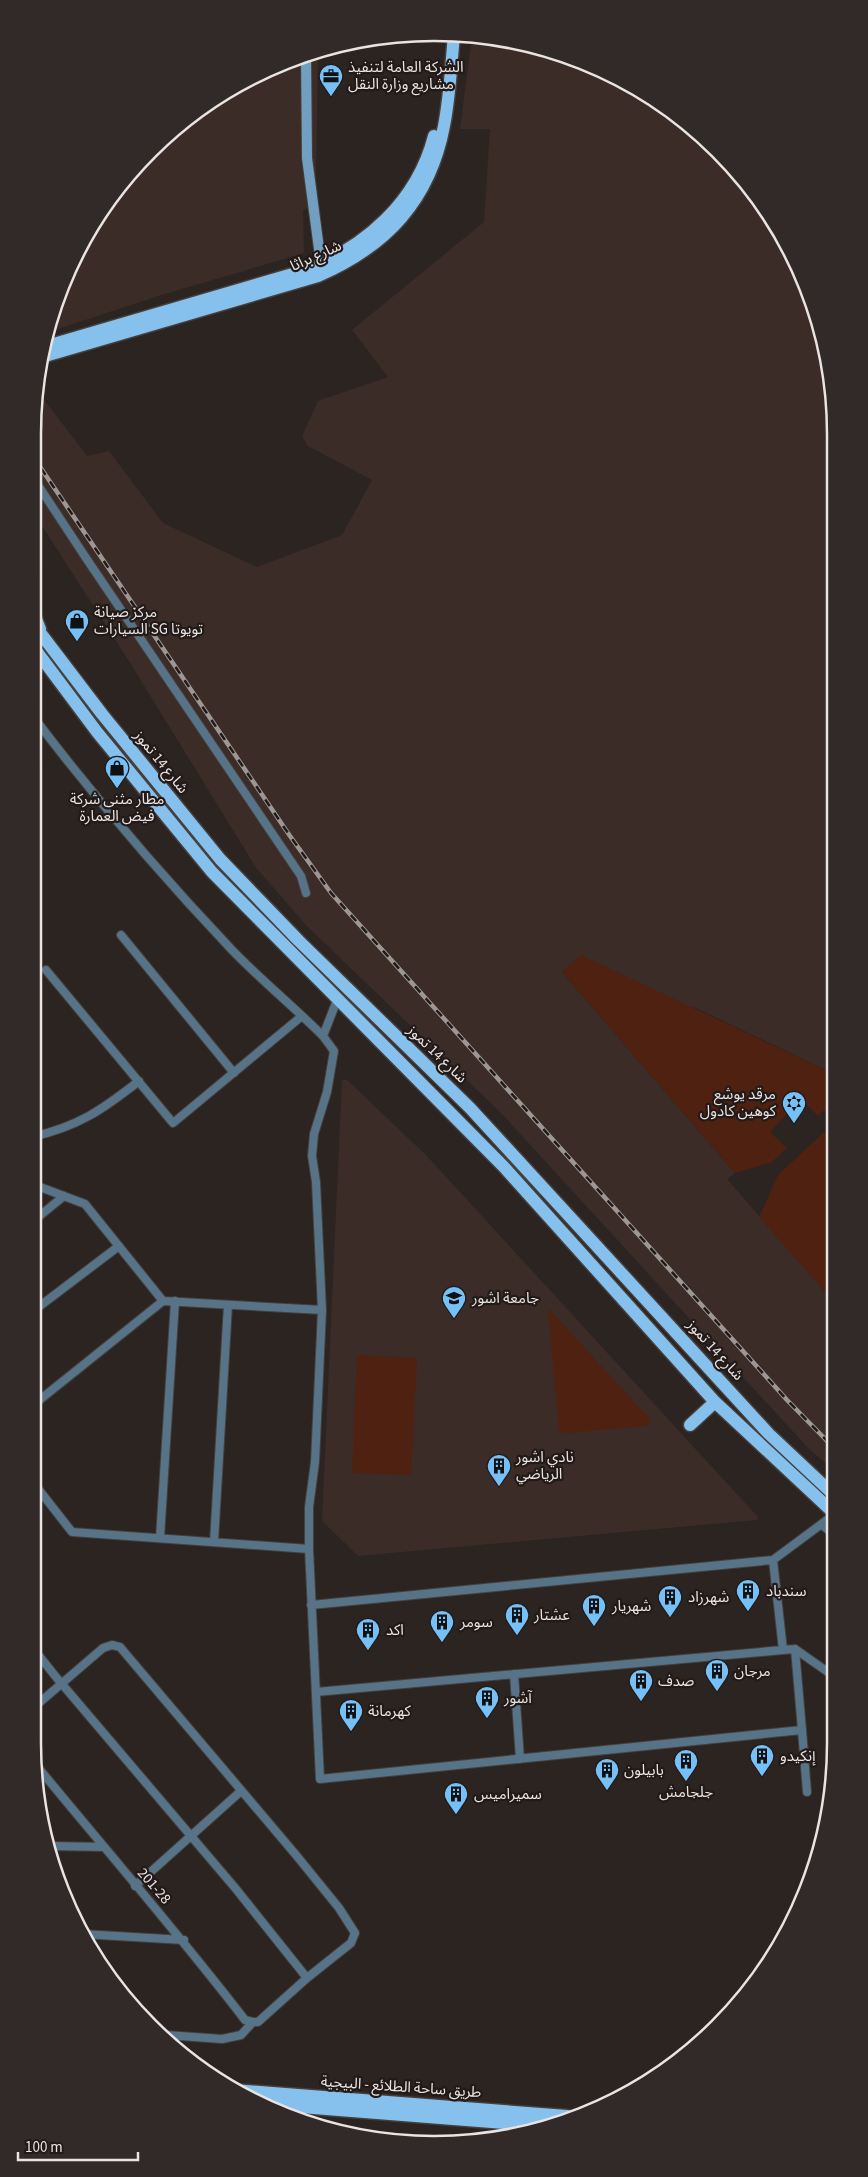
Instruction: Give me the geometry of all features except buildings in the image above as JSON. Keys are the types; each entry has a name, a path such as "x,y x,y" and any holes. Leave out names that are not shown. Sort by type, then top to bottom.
{"main road":[{"name":"شارع براثا","path":"52,345 322,264 358,244 408,194 423,170 437,124 446,41"},
{"name":"شارع براثا","path":"50,355 318,276 350,260 381,238 420,195 434,165 445,125 453,42"},
{"name":"شارع 14 تموز","path":"41,634 114,729 220,859 304,946 470,1108 769,1434 827,1488"},
{"name":"شارع 14 تموز","path":"41,657 91,725 185,842 263,926 504,1167 715,1402 827,1507"},
{"path":"690,1425 715,1402"},
{"name":"طريق ساحة الطلائع - البيجية","path":"254,2092 559,2115"},
{"name":"طريق ساحة الطلائع - البيجية","path":"283,2106 525,2125"}],"street":[{"path":"306,63 307,158 322,264"},
{"path":"41,490 301,876 306,893"},
{"path":"41,727 121,825 194,908 233,951 323,1036 334,1051 327,1092 314,1134 312,1156 316,1182 322,1310 314,1462 308,1507 320,1779 802,1730"},
{"path":"120,935 234,1073"},
{"path":"46,970 173,1123 302,1016"},
{"path":"323,1036 337,1000"},
{"path":"41,1135 60,1130 99,1112 139,1081"},
{"path":"41,1187 86,1204 163,1301"},
{"path":"41,1215 64,1196"},
{"path":"41,1305 119,1246"},
{"path":"41,1399 163,1301 322,1310"},
{"path":"160,1538 174,1301"},
{"path":"214,1542 228,1305"},
{"path":"41,1492 72,1532 309,1549"},
{"path":"311,1605 773,1560 827,1521"},
{"path":"822,1525 827,1529"},
{"path":"773,1560 783,1650"},
{"path":"41,1702 103,1648 112,1645 120,1647 339,1908 355,1933 351,1943 258,2022 253,2022 241,2035 222,2039 172,2035"},
{"path":"316,1692 795,1649 827,1671"},
{"path":"795,1649 806,1792"},
{"path":"41,1658 308,1978"},
{"path":"514,1674 520,1759"},
{"name":"201-28","path":"42,1773 135,1886 184,1940 245,2020 253,2022"},
{"path":"135,1886 241,1792"},
{"path":"55,1846 104,1847"},
{"path":"92,1935 184,1940"}],"shaded area":[{"path":"471,43 511,49 560,62 584,71 630,94 673,122 693,139 712,156 746,195 761,216 786,260 806,308 813,332 823,383 827,434 827,1071 696,1008 562,972 735,1173 727,1179 827,1294 827,1464 809,1449 501,1113 306,925 257,869 127,658 41,524 41,434 43,398 87,456 109,451 163,523 257,567 342,535 372,480 308,446 302,436 318,401 388,377 352,330 484,222 490,129 460,129"},
{"path":"318,59 316,176 318,204 303,210 304,253 158,296 56,330 71,284 94,238 122,195 156,156 195,122 216,107 260,82"},
{"path":"581,955 827,1071 827,1113 824,1110 818,1116 801,1099 770,1132 787,1148 772,1162 735,1173 562,972"},
{"name":"جامعة اشور","path":"342,1080 347,1080 426,1155 757,1516 757,1520 358,1556 322,1521"},
{"path":"823,1133 827,1133 827,1294 759,1217 778,1175"},
{"path":"548,1310 649,1418 650,1423 646,1426 566,1433 559,1431"},
{"path":"357,1355 417,1358 411,1475 352,1473"}],"railway":[{"path":"41,468 290,836 331,893 787,1400 827,1441"}],"place":[{"name":"الشركة العامة لتنفيذ مشاريع وزارة النقل","path":"331,97"},
{"name":"مركز صيانة السيارات SG تويوتا","path":"77,642"},
{"name":"مطار مثنى شركة فيض العمارة","path":"117,789"},
{"name":"مرقد يوشع كوهين كادول","path":"794,1124"},
{"name":"جامعة اشور","path":"454,1319"},
{"name":"نادي اشور الرياضي","path":"499,1487"},
{"name":"سندباد","path":"748,1612"},
{"name":"شهرزاد","path":"670,1618"},
{"name":"شهريار","path":"594,1627"},
{"name":"عشتار","path":"517,1636"},
{"name":"سومر","path":"442,1643"},
{"name":"اكد","path":"368,1651"},
{"name":"مرجان","path":"717,1692"},
{"name":"صدف","path":"641,1702"},
{"name":"آشور","path":"487,1719"},
{"name":"كهرمانة","path":"351,1732"},
{"name":"إنكيدو","path":"762,1777"},
{"name":"جلجامش","path":"686,1782"},
{"name":"بابيلون","path":"607,1791"},
{"name":"سميراميس","path":"456,1815"}]}
